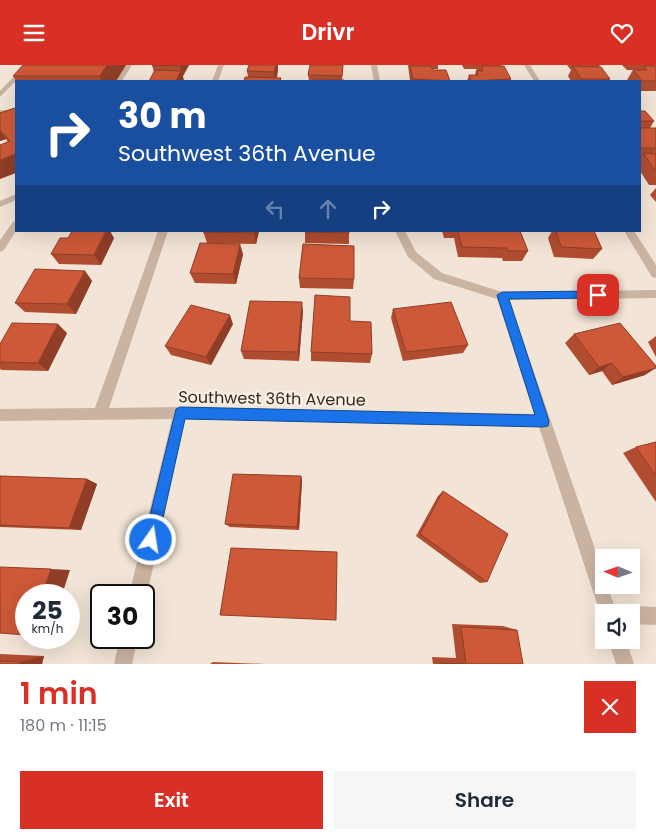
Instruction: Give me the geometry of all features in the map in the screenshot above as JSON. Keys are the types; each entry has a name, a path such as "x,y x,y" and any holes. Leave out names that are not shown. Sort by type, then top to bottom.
{"street":[{"path":"0,95 29,65"},
{"path":"120,80 129,65"},
{"path":"215,80 221,65"},
{"path":"374,65 377,80"},
{"path":"527,65 536,80"},
{"path":"0,112 15,112"},
{"path":"0,204 15,197"},
{"path":"0,248 15,226"},
{"path":"100,414 163,232"},
{"path":"401,232 412,254 438,276 502,295 656,294"},
{"path":"630,232 656,274"},
{"path":"502,295 605,604"},
{"path":"141,584 180,413"},
{"name":"Southwest 36th Avenue","path":"0,415 180,413 543,421"},
{"path":"640,615 656,616"},
{"path":"122,664 126,649"},
{"path":"620,649 625,664"}],"building":[{"path":"23,65 107,65 100,76 13,76"},
{"path":"249,65 276,65 274,72 247,71"},
{"path":"310,65 343,65 342,76 308,75"},
{"path":"410,66 431,66 433,70 446,70 450,80 432,80 413,79"},
{"path":"481,66 504,66 511,79 471,80 469,75 478,75 476,71 483,71"},
{"path":"573,66 601,67 610,79 581,79"},
{"path":"643,66 656,66 656,81 642,81 633,70 647,70"},
{"path":"155,70 181,71 176,80 150,80"},
{"path":"245,77 281,78 280,80 244,80"},
{"path":"15,108 15,154 0,160 0,145 10,141 0,130 0,113"},
{"path":"641,111 645,111 654,121 641,121"},
{"path":"641,128 656,128 656,148 641,148"},
{"path":"643,153 656,154 656,172"},
{"path":"71,232 106,232 94,255 51,254 60,238 68,238"},
{"path":"203,232 254,232 254,233"},
{"path":"305,232 349,232 349,233"},
{"path":"458,232 520,232 528,251 508,251 507,248 462,247"},
{"path":"556,232 594,232 602,249 561,247"},
{"path":"200,243 240,244 233,274 190,273"},
{"path":"303,244 354,246 354,279 299,278"},
{"path":"35,269 85,271 67,304 15,303"},
{"path":"315,295 350,297 350,321 371,322 372,354 311,352"},
{"path":"250,301 302,302 298,352 241,351"},
{"path":"451,302 468,345 406,352 393,309"},
{"path":"191,305 230,315 206,357 165,346"},
{"path":"12,323 58,324 38,363 0,362 0,344"},
{"path":"620,323 656,368 623,377 612,363 599,367 574,334"},
{"path":"656,442 656,476 636,447"},
{"path":"233,474 301,476 297,527 225,524"},
{"path":"0,476 87,479 69,528 0,525"},
{"path":"443,491 508,534 487,582 420,534"},
{"path":"231,548 337,552 336,620 220,615"},
{"path":"0,567 51,569 46,584 15,584 15,634 0,633"},
{"path":"461,627 517,630 523,664 466,664"},
{"path":"0,661 21,662 20,664 0,664"}],"route":[{"path":"151,540 180,413 543,421 502,295 598,295"}]}
